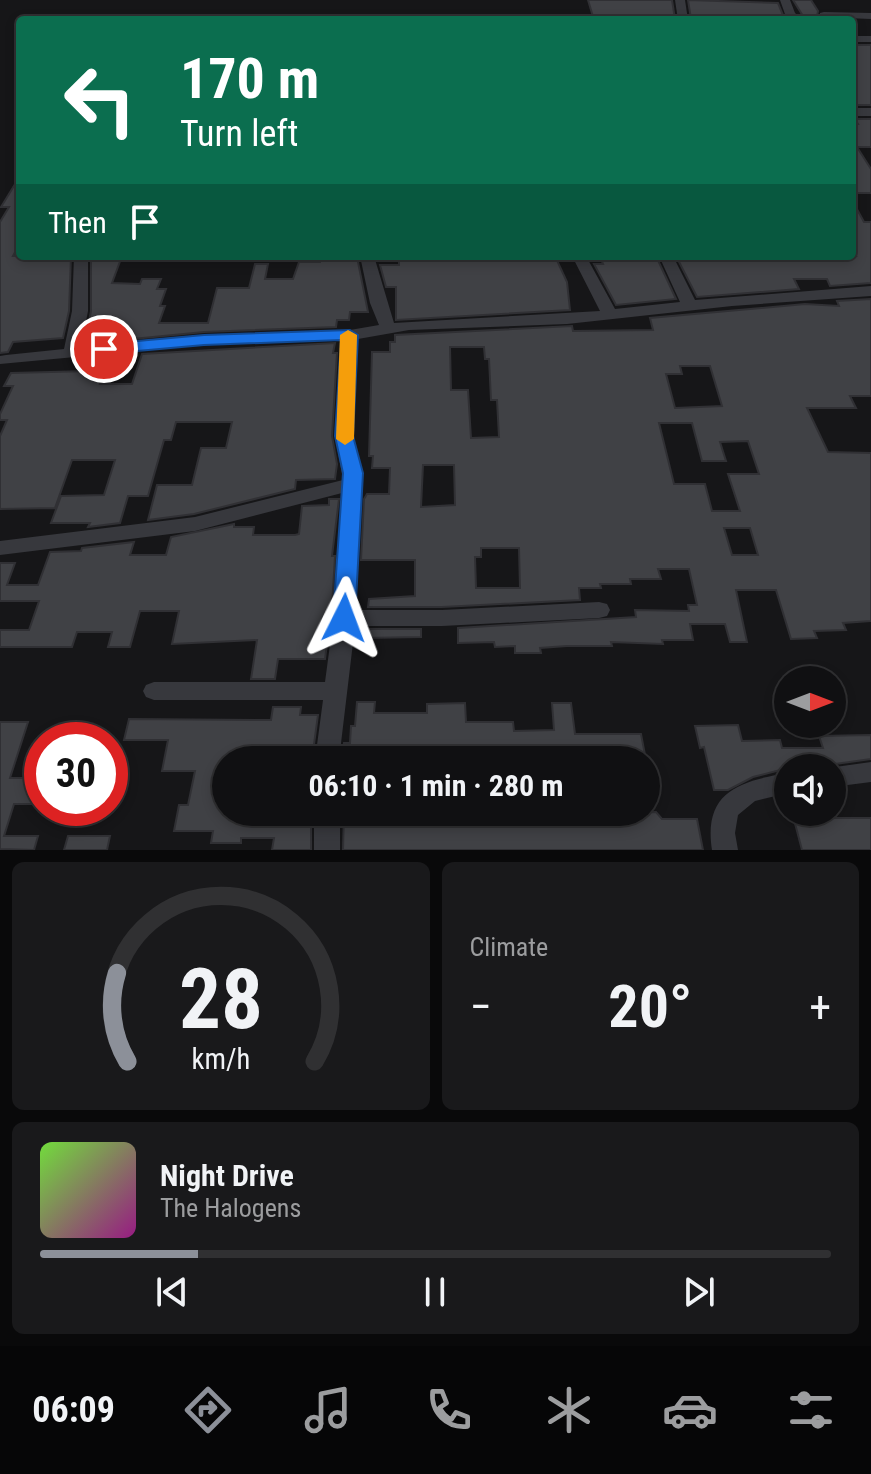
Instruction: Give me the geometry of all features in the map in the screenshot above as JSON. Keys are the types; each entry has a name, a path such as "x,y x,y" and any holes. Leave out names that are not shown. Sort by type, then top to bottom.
{"street":[{"path":"825,0 829,6 824,15 871,16"},
{"path":"72,352 80,311 81,260"},
{"path":"368,260 387,325"},
{"path":"581,260 610,315"},
{"path":"668,260 689,305"},
{"path":"2,364 72,352 204,340 350,335 387,325 610,315 689,305 871,291"},
{"path":"329,746 344,618 352,484 352,458 344,436 350,335"},
{"path":"0,548 195,524 352,484"},
{"path":"344,618 442,618 599,610"},
{"path":"154,691 336,691"},
{"path":"846,775 871,772"},
{"path":"725,850 720,833 726,808 741,794 774,786"},
{"path":"327,826 327,850"}],"building":[{"path":"588,0 672,0 675,16 593,16"},
{"path":"688,0 778,3 783,16 691,16"},
{"path":"793,0 811,0 818,11 817,16 803,16"},
{"path":"856,45 871,45 871,105 856,105"},
{"path":"856,119 871,119 871,147 857,147 871,169 871,193 856,193 856,124"},
{"path":"16,183 16,250 13,256 16,260 71,260 69,311 63,338 13,342 8,352 0,353 0,222 9,207 1,207"},
{"path":"856,207 864,222 871,222 871,283 830,286 827,279 794,279 799,289 697,297 678,260 856,260"},
{"path":"91,260 121,260 112,283 140,284 142,279 161,279 157,289 166,289 160,306 165,306 159,323 208,323 217,288 249,288 255,264 268,264 265,279 293,279 299,262 358,260 368,312 350,312 349,320 337,320 336,327 204,332 112,341 113,338 86,338 91,311"},
{"path":"399,260 557,260 567,282 570,310 396,320 396,287 386,287 380,265 399,265"},
{"path":"601,260 658,260 676,299 616,305 594,264 603,264"},
{"path":"871,299 871,396 850,396 856,408 807,408 828,452 871,453 871,621 843,623 846,630 814,631 817,638 791,639 776,590 736,590 747,642 730,642 725,624 690,624 693,640 662,640 663,644 611,642 612,646 567,646 540,648 541,653 515,653 515,646 495,647 494,642 458,643 458,628 636,617 635,610 689,611 688,605 697,605 689,569 658,569 661,579 630,579 631,584 579,588 580,600 442,607 368,607 369,599 415,596 415,560 361,560 364,499 367,494 389,494 390,468 372,468 373,456 369,456 372,352 390,352 390,342 395,342 395,335 572,326 573,331 653,330 650,318 805,304 839,306 837,301","holes":["450,347 484,347 485,359 489,359 491,400 497,400 499,437 471,438 468,390 451,390","680,366 710,366 722,406 675,408 666,374 682,374","659,423 692,423 702,461 726,461 720,442 748,441 759,474 728,474 740,511 712,511 705,484 674,484","423,465 454,465 455,505 421,507","724,528 750,528 758,555 732,555","481,548 519,548 520,588 476,588 475,557 481,557"]},
{"path":"335,343 332,436 337,464 335,479 296,480 295,489 194,514 148,520 157,485 192,485 201,448 226,448 232,422 176,422 171,440 164,440 148,496 128,496 120,523 88,527 90,523 51,523 61,496 104,495 115,460 72,460 55,508 0,509 0,436 7,420 0,420 0,414 13,386 4,386 11,373 90,371 91,366 106,366 100,384 132,384 142,354"},
{"path":"329,499 339,499 332,556 335,556 332,607 325,659 278,659 275,679 251,679 257,640 172,644 179,611 140,611 130,647 108,647 112,632 77,632 72,647 0,647 0,630 29,630 39,601 0,601 0,563 15,563 7,585 38,585 50,552 81,551 82,548 134,542 130,555 166,555 171,537 234,524 234,527 254,527 253,535 295,535 299,534 302,506 329,505"},
{"path":"364,629 421,629 421,637 363,638"},
{"path":"357,702 375,702 374,713 427,713 427,704 465,703 466,722 513,722 514,731 554,730 552,703 571,703 575,734 641,734 643,746 344,746 344,743 350,743 351,726 355,726"},
{"path":"273,707 301,707 300,715 318,715 314,746 212,746 212,826 311,826 311,850 272,850 274,838 241,838 241,843 211,843 213,831 174,831 179,805 188,805 195,771 162,771 168,740 128,740 129,719 271,720"},
{"path":"0,722 24,722 24,734 10,778 24,778 24,804 14,804 4,836 38,836 34,850 0,849"},
{"path":"738,725 742,741 780,740 782,748 823,748 820,738 871,735 871,759 846,762 846,754 774,754 774,772 753,777 728,790 714,790 704,747 700,748 695,726"},
{"path":"660,817 697,819 703,850 343,850 344,826 660,826"},
{"path":"846,818 871,818 871,850 802,850 796,826 846,826"},
{"path":"68,836 110,836 107,850 64,850"}],"slow traffic":[{"path":"345,439 348,335"}],"route":[{"path":"104,349 204,340 350,335 344,436 352,458 353,473 344,618"}]}
